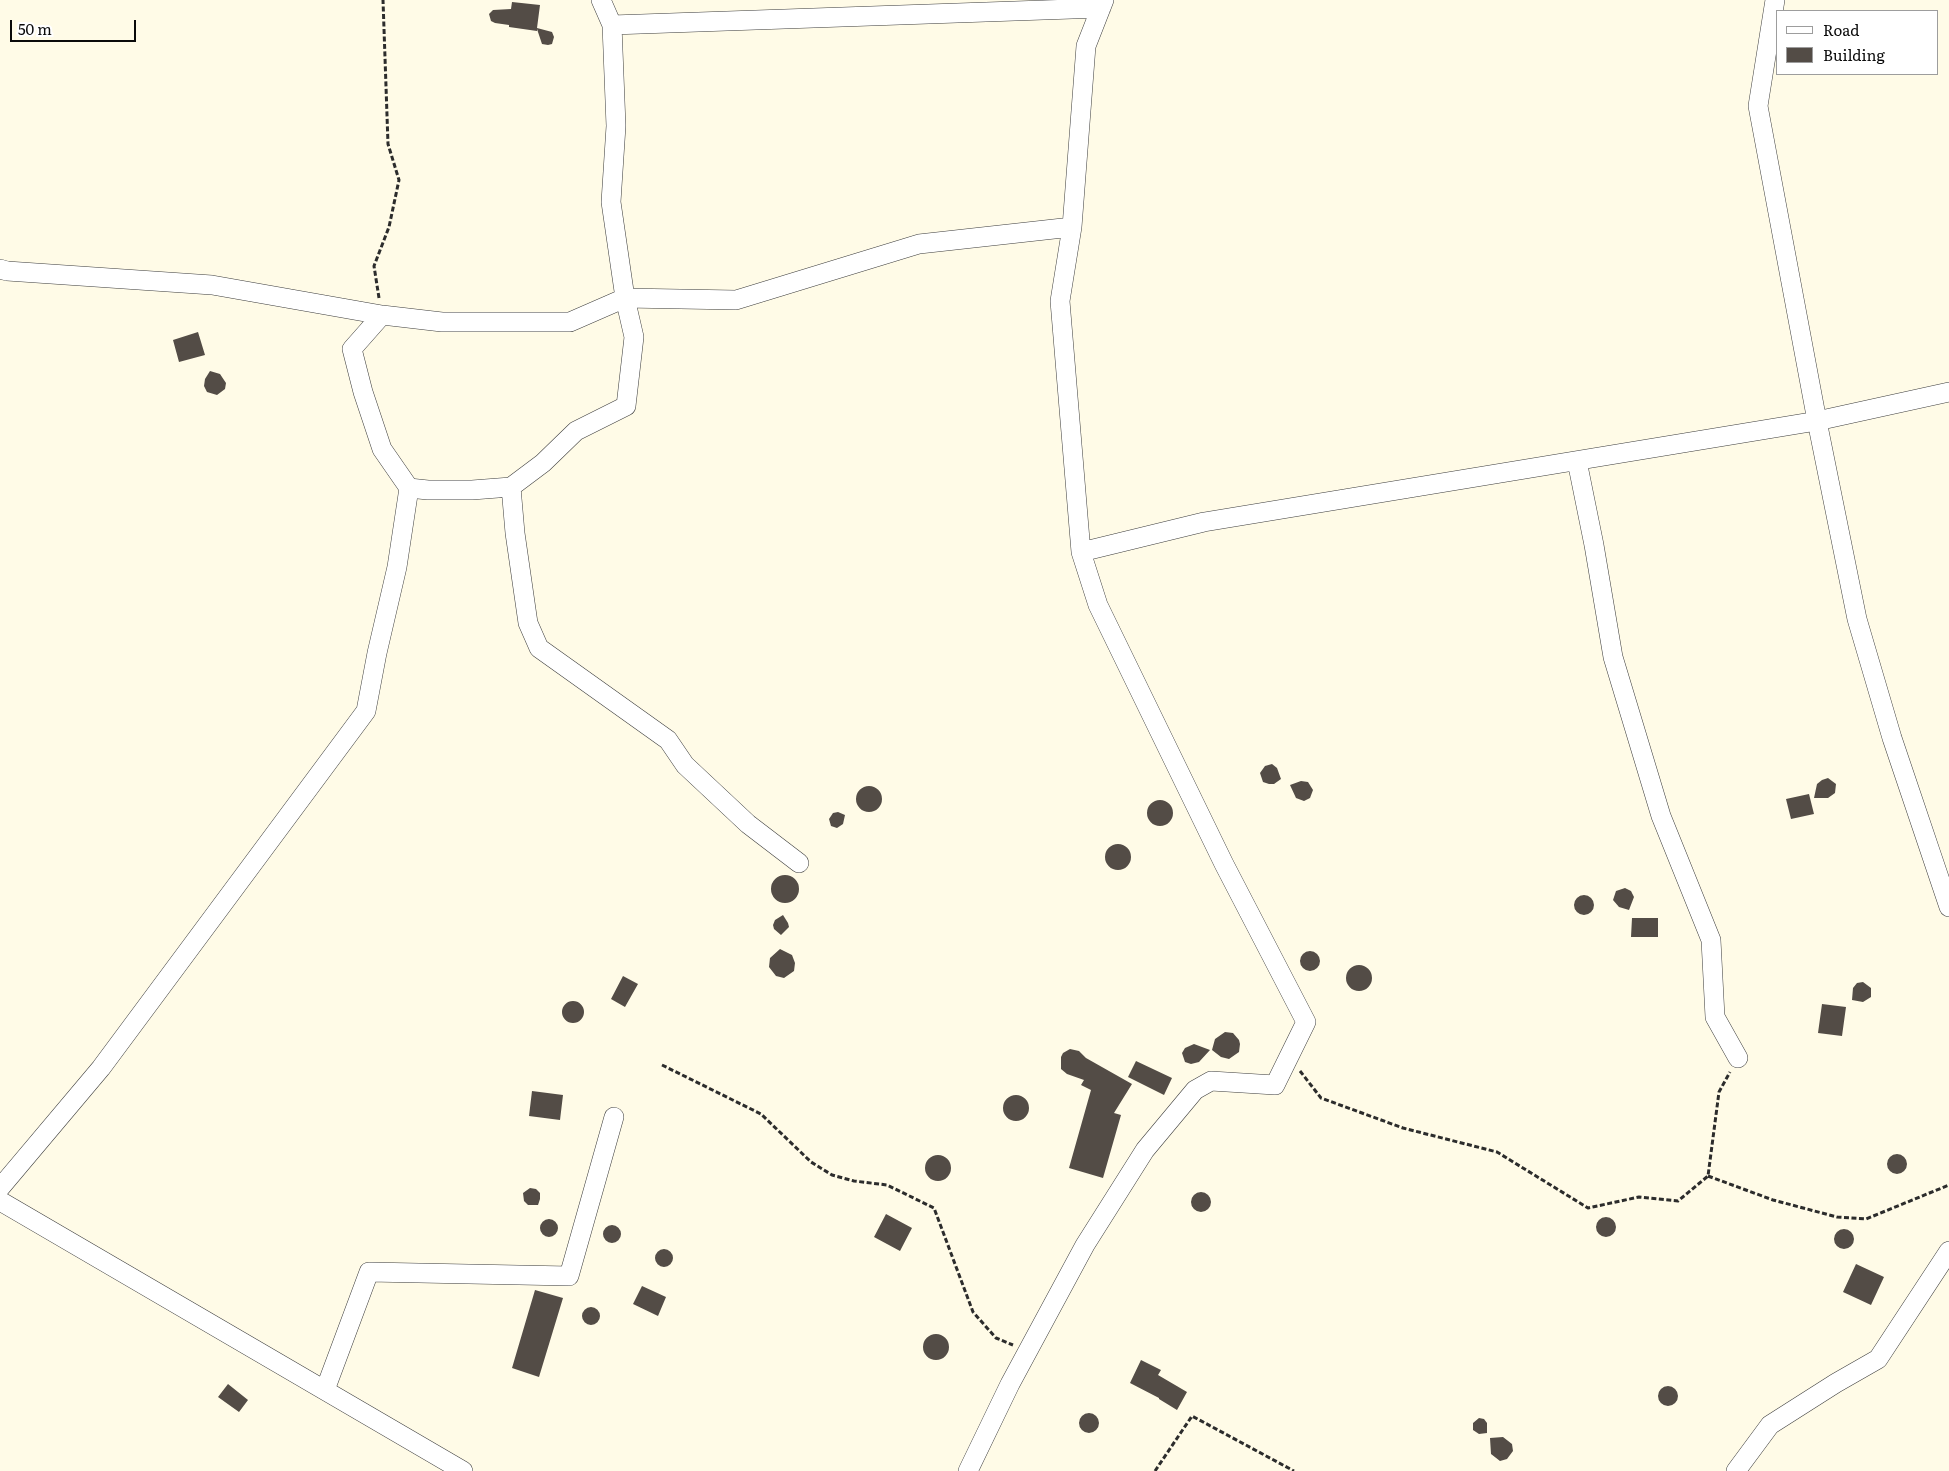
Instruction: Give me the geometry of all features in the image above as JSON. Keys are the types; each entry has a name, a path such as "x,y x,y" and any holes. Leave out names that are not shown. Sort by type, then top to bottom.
{"street":[{"path":"409,488 472,490 511,487 543,463 576,431 626,406 634,337 625,298 611,202 616,126 612,24 601,0"},
{"path":"1775,0 1758,106 1817,421 1857,619 1892,738 1949,907"},
{"path":"612,24 1103,4 1086,46 1072,228 1060,301 1081,552 1098,605 1224,864 1306,1022 1275,1085 1211,1081 1195,1090 1145,1150 1085,1245 1028,1351 968,1471"},
{"path":"0,269 7,271 212,284 382,315 442,322 570,322 625,298 736,300 920,244 1072,228"},
{"path":"0,1188 101,1068 366,711 397,567 409,488 382,449 363,392 352,350 382,315"},
{"path":"1081,552 1204,522 1817,421 1949,392"},
{"path":"1577,462 1594,545 1613,657 1661,816 1711,940 1715,1017 1738,1058"},
{"path":"511,487 516,543 528,623 539,648 668,740 684,765 748,824 799,863"},
{"path":"325,1390 369,1272 569,1276 614,1117"},
{"path":"0,1201 463,1471"},
{"path":"1736,1471 1770,1424 1878,1359 1949,1251"}],"path":[{"path":"382,315 374,266 389,227 399,180 388,144 383,0"},
{"path":"1289,1056 1320,1098 1403,1128 1496,1152 1588,1208 1639,1197 1678,1201 1708,1176 1719,1092 1738,1058"},
{"path":"662,1065 761,1114 811,1162 832,1175 854,1181 887,1185 934,1208 973,1312 996,1338 1028,1351"},
{"path":"1708,1176 1772,1200 1837,1217 1866,1219 1949,1185"},
{"path":"1155,1471 1192,1416 1294,1471"}],"building":[{"path":"512,2 540,5 537,28 552,32 554,37 552,44 542,44 537,29 537,31 509,27 509,25 491,21 489,14 493,10 511,9"},
{"path":"198,332 205,355 179,362 173,340"},
{"path":"210,371 220,374 226,383 225,389 217,395 207,392 204,386 205,379"},
{"path":"1272,764 1277,768 1281,779 1274,784 1269,784 1263,782 1260,773 1265,766"},
{"path":"1828,778 1836,784 1835,793 1828,798 1814,798 1817,784"},
{"path":"1301,781 1308,782 1313,790 1310,798 1304,801 1296,798 1290,785"},
{"path":"869,786 878,790 882,799 878,808 869,812 860,808 856,799 860,790"},
{"path":"1809,794 1814,814 1791,819 1786,799"},
{"path":"1160,800 1169,804 1173,813 1169,822 1160,826 1151,822 1147,813 1151,804"},
{"path":"838,812 845,815 843,824 837,828 831,826 829,819 833,813"},
{"path":"1118,844 1127,848 1131,857 1127,866 1118,870 1109,866 1105,857 1109,848"},
{"path":"785,875 795,879 799,889 795,899 785,903 775,899 771,889 775,879"},
{"path":"1625,888 1631,891 1634,897 1629,910 1619,907 1613,900 1616,891"},
{"path":"1584,895 1591,898 1594,905 1591,912 1584,915 1577,912 1574,905 1577,898"},
{"path":"783,915 789,927 781,935 774,929 773,925 775,920"},
{"path":"1632,918 1658,918 1658,937 1631,937"},
{"path":"780,949 792,955 795,963 794,971 784,978 776,976 769,967 770,958"},
{"path":"1310,951 1317,954 1320,961 1317,968 1310,971 1303,968 1300,961 1303,954"},
{"path":"1359,965 1368,969 1372,978 1368,987 1359,991 1350,987 1346,978 1350,969"},
{"path":"623,976 638,984 625,1007 611,999"},
{"path":"1863,982 1871,988 1871,997 1863,1002 1852,1000 1853,988 1857,983"},
{"path":"573,1001 581,1004 584,1012 581,1020 573,1023 565,1020 562,1012 565,1004"},
{"path":"1822,1004 1846,1007 1842,1036 1818,1033"},
{"path":"1225,1032 1233,1033 1240,1044 1239,1052 1229,1059 1221,1057 1212,1050 1215,1039"},
{"path":"1194,1044 1210,1050 1199,1062 1191,1064 1185,1062 1182,1053 1185,1048"},
{"path":"1070,1049 1079,1051 1086,1058 1132,1084 1114,1113 1121,1115 1103,1178 1069,1168 1091,1090 1081,1085 1084,1080 1067,1074 1061,1069 1061,1057 1063,1053"},
{"path":"1136,1061 1172,1078 1164,1095 1128,1077"},
{"path":"532,1091 563,1095 560,1120 529,1116"},
{"path":"1016,1095 1025,1099 1029,1108 1025,1117 1016,1121 1007,1117 1003,1108 1007,1099"},
{"path":"1897,1154 1904,1157 1907,1164 1904,1171 1897,1174 1890,1171 1887,1164 1890,1157"},
{"path":"938,1155 947,1159 951,1168 947,1177 938,1181 929,1177 925,1168 929,1159"},
{"path":"530,1188 536,1189 540,1193 538,1205 528,1205 524,1201 523,1193"},
{"path":"1201,1192 1208,1195 1211,1202 1208,1209 1201,1212 1194,1209 1191,1202 1194,1195"},
{"path":"886,1214 912,1228 900,1251 874,1237"},
{"path":"1606,1217 1613,1220 1616,1227 1613,1234 1606,1237 1599,1234 1596,1227 1599,1220"},
{"path":"549,1219 555,1222 558,1228 555,1234 549,1237 543,1234 540,1228 543,1222"},
{"path":"612,1225 618,1228 621,1234 618,1240 612,1243 606,1240 603,1234 606,1228"},
{"path":"1844,1229 1851,1232 1854,1239 1851,1246 1844,1249 1837,1246 1834,1239 1837,1232"},
{"path":"664,1249 670,1252 673,1258 670,1264 664,1267 658,1264 655,1258 658,1252"},
{"path":"1856,1264 1884,1277 1871,1305 1843,1292"},
{"path":"642,1286 666,1297 658,1316 633,1304"},
{"path":"535,1290 563,1298 539,1377 512,1368"},
{"path":"591,1307 597,1310 600,1316 597,1322 591,1325 585,1322 582,1316 585,1310"},
{"path":"936,1334 945,1338 949,1347 945,1356 936,1360 927,1356 923,1347 927,1338"},
{"path":"1141,1360 1161,1370 1158,1375 1187,1392 1177,1410 1130,1383"},
{"path":"228,1384 248,1400 239,1412 218,1397"},
{"path":"1668,1386 1675,1389 1678,1396 1675,1403 1668,1406 1661,1403 1658,1396 1661,1389"},
{"path":"1089,1413 1096,1416 1099,1423 1096,1430 1089,1433 1082,1430 1079,1423 1082,1416"},
{"path":"1479,1418 1484,1419 1487,1423 1487,1433 1479,1434 1473,1430 1473,1423"},
{"path":"1503,1437 1512,1444 1513,1451 1507,1459 1500,1461 1491,1454 1490,1438"}]}
